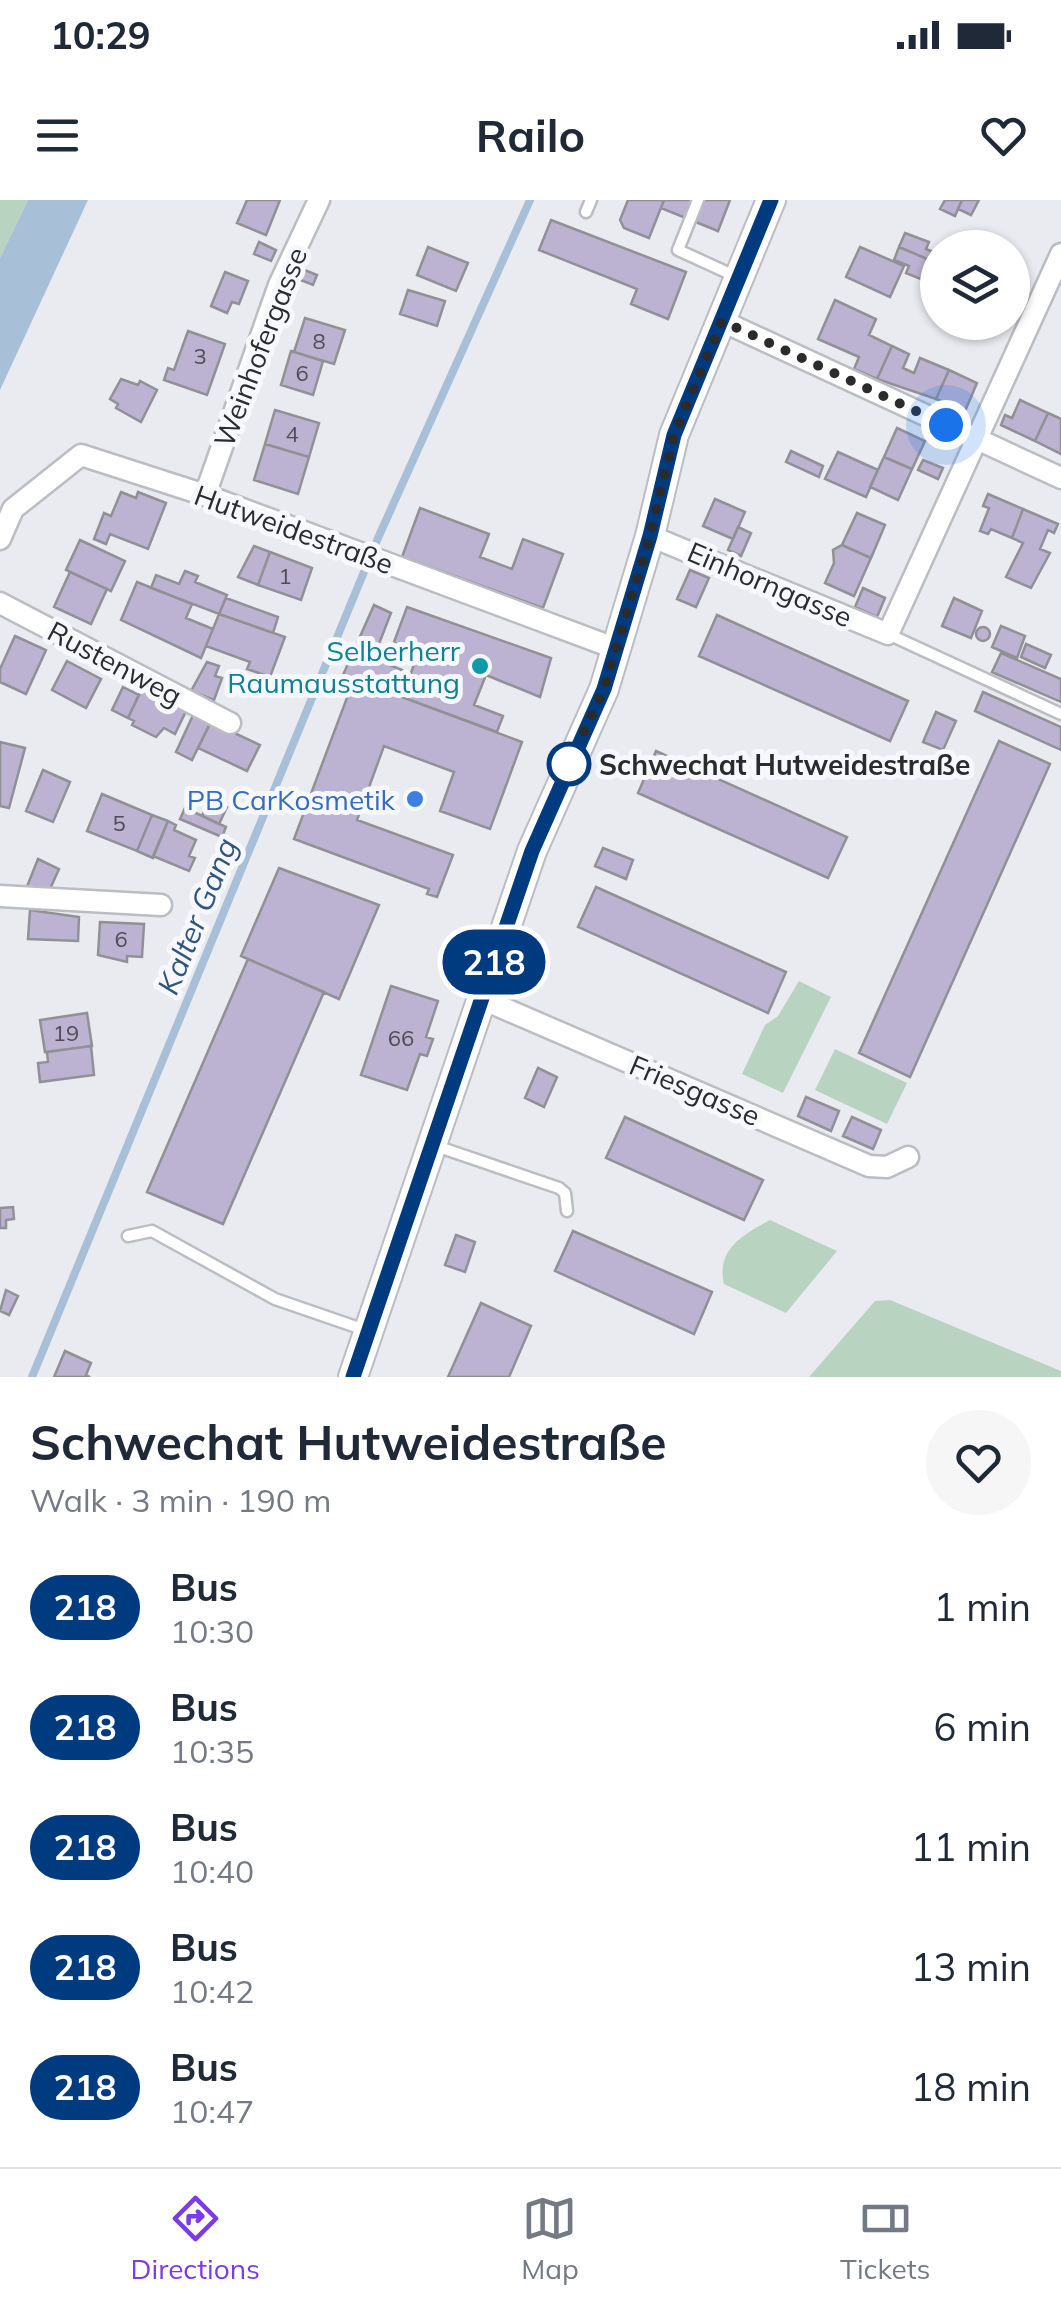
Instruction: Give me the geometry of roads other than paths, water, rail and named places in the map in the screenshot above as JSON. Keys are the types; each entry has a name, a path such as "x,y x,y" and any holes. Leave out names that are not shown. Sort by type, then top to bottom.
{"main road":[{"path":"353,1377 546,814 596,710 650,536 674,435 771,200"}],"street":[{"name":"Weinhofergasse","path":"205,495 280,285 318,200"},
{"name":"Einhorngasse","path":"650,536 888,634 1061,254"},
{"path":"722,321 1061,478"},
{"name":"Hutweidestraße","path":"0,539 13,509 81,456 205,495 616,649"},
{"name":"Rustenweg","path":"0,603 230,722"},
{"path":"0,896 160,905"},
{"name":"Friesgasse","path":"482,999 869,1166 888,1167 908,1157"}],"lane":[{"path":"586,212 591,200"},
{"path":"698,200 678,250 740,279"},
{"name":"Einhorngasse","path":"888,634 1061,714"},
{"path":"432,1144 559,1188 565,1193 567,1211"},
{"path":"128,1236 152,1232 274,1299 369,1331"}],"water":[{"path":"28,200 88,200 0,390 0,258"}],"waterway":[{"name":"Kalter Gang","path":"32,1377 378,538 530,200"}],"place":[{"name":"Selberherr Raumausstattung","path":"480,666"},
{"name":"Schwechat Hutweidestraße","path":"569,764"},
{"name":"PB CarKosmetik","path":"415,799"}]}
